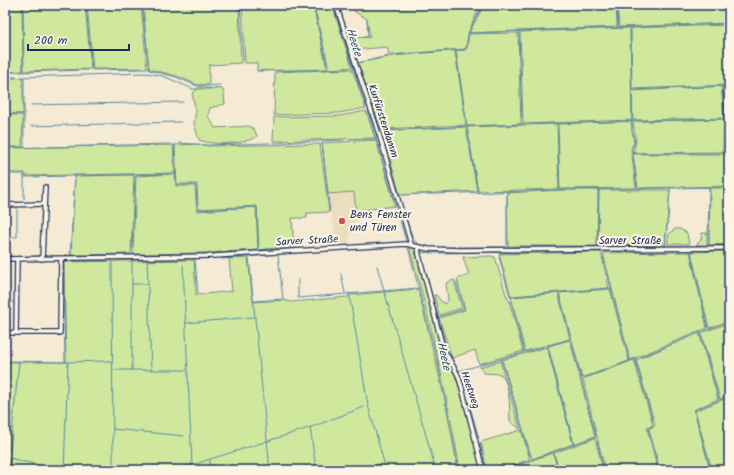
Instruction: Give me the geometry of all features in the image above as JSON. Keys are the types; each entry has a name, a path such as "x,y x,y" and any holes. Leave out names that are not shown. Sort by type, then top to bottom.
{"street":[{"name":"Kurfürstendamm","path":"336,5 379,134 410,244"},
{"path":"42,259 45,187"},
{"path":"5,205 44,204"},
{"name":"Sarver Straße","path":"5,259 215,256 410,244 428,250 729,248"},
{"name":"Heetweg","path":"418,247 418,256 443,348 460,380 484,470"},
{"path":"16,259 16,333"},
{"path":"5,333 60,333 60,259"}],"shaded area":[{"path":"354,192 358,228 352,229 353,234 349,234 350,246 337,247 328,194"}],"green space":[{"path":"5,5 22,5 23,71 5,72"},
{"path":"23,5 85,5 91,69 24,71"},
{"path":"87,5 141,5 147,68 93,69"},
{"path":"143,5 239,5 241,63 209,65 209,84 198,85 177,76 149,69"},
{"path":"242,5 313,5 327,69 257,71 257,63 245,63"},
{"path":"314,5 332,5 352,67 329,69"},
{"path":"353,5 482,5 471,25 466,48 389,55 387,47 353,50 350,38 370,37 367,19 355,12"},
{"path":"484,5 616,5 617,27 469,33"},
{"path":"729,5 729,23 619,27 617,6"},
{"path":"729,25 729,85 632,89 631,28"},
{"path":"630,28 632,120 523,124 520,32"},
{"path":"518,33 521,124 467,126 456,50 465,50 467,47 469,34"},
{"path":"455,50 466,125 381,129 358,63 393,56"},
{"path":"352,69 366,108 338,113 274,115 275,72"},
{"path":"5,78 23,78 23,114 5,114"},
{"path":"721,86 724,118 633,120 632,91"},
{"path":"723,86 729,86 729,113 725,113"},
{"path":"199,87 222,89 224,93 225,104 210,108 208,116 215,128 249,126 254,129 257,136 237,143 212,143 199,140 194,123 196,111 192,94"},
{"path":"366,111 375,138 273,141 274,117 339,116"},
{"path":"5,115 23,115 22,147 5,147"},
{"path":"725,115 729,115 729,152 724,152"},
{"path":"724,119 723,152 633,153 636,142 633,121"},
{"path":"631,121 634,142 631,149 636,188 560,189 558,124"},
{"path":"557,124 559,189 478,191 467,127"},
{"path":"466,127 477,191 400,195 382,131"},
{"path":"376,140 395,206 356,211 354,192 328,194 322,143"},
{"path":"199,144 208,146 320,144 329,212 307,213 307,218 292,218 294,246 259,250 257,206 198,209 197,184 177,184 175,145"},
{"path":"173,145 175,173 25,176 25,173 5,173 5,148"},
{"path":"633,154 729,154 729,186 638,188"},
{"path":"175,174 176,186 195,186 197,211 256,207 258,250 202,253 133,254 136,176"},
{"path":"134,175 131,254 71,255 75,176"},
{"path":"710,188 729,188 729,244 709,245"},
{"path":"560,190 598,190 597,246 508,246 507,193"},
{"path":"599,190 670,190 665,245 598,246"},
{"path":"675,229 680,229 687,233 689,244 667,244 669,234"},
{"path":"702,233 707,233 707,245 696,245 701,240"},
{"path":"409,246 414,248 443,354 455,375 460,390 481,470 460,470 438,357"},
{"path":"729,251 729,321 709,328 691,252"},
{"path":"601,252 609,288 511,296 499,254"},
{"path":"690,252 707,328 630,360 603,253"},
{"path":"463,257 495,257 523,351 479,364 475,350 452,358 439,318 465,310 457,279 469,275"},
{"path":"248,258 253,302 284,300 291,302 418,289 447,408 458,470 381,470 379,464 354,470 5,470 5,362 66,362 64,262 194,260 196,295 232,291 229,259"},
{"path":"454,280 462,308 439,315 434,295 446,304 448,300 446,283"},
{"path":"610,289 629,361 582,378 559,293"},
{"path":"558,293 570,339 525,351 511,297"},
{"path":"729,323 729,395 720,399 701,333"},
{"path":"699,333 718,399 694,410 710,470 660,470 649,429 655,425 636,360"},
{"path":"570,340 595,436 574,444 548,346"},
{"path":"547,347 573,444 532,459 502,360"},
{"path":"634,360 653,425 647,428 658,470 605,470 583,379"},
{"path":"500,361 520,429 510,421 508,391 501,374 484,373 480,367"},
{"path":"729,397 729,470 712,470 695,411"},
{"path":"521,430 530,459 509,467 510,470 487,470 481,442"},
{"path":"595,438 603,470 559,470 554,453"},
{"path":"553,453 558,470 511,470 510,467"}],"waterway":[{"path":"23,5 23,71"},
{"path":"86,5 92,70 143,69"},
{"path":"142,5 149,70 176,77 197,86 220,85"},
{"path":"240,5 243,61"},
{"path":"313,5 327,64"},
{"name":"Heete","path":"333,5 366,108"},
{"path":"339,5 344,22"},
{"path":"393,55 465,50 467,48 468,33 483,5"},
{"path":"616,5 621,5"},
{"path":"617,9 618,27"},
{"path":"349,37 368,37 367,19"},
{"path":"468,33 729,24"},
{"path":"346,28 349,37"},
{"path":"630,28 632,92"},
{"path":"519,32 522,118"},
{"path":"455,50 466,119"},
{"path":"357,63 388,56"},
{"path":"359,68 372,105"},
{"path":"258,71 348,69"},
{"path":"20,72 87,70"},
{"path":"5,73 15,72"},
{"path":"21,77 146,73 163,76 193,89 216,89"},
{"path":"5,77 16,77"},
{"path":"24,78 24,147"},
{"path":"722,86 725,125 724,146"},
{"path":"632,90 729,86"},
{"path":"632,95 632,131 635,142 632,149 637,187"},
{"path":"31,105 183,102"},
{"path":"374,110 381,130"},
{"name":"Heete","path":"368,112 406,241"},
{"path":"5,114 23,114"},
{"path":"724,114 729,114"},
{"path":"530,124 724,119"},
{"path":"31,126 181,122"},
{"path":"480,126 524,124"},
{"path":"387,130 475,126"},
{"path":"558,130 559,189"},
{"path":"468,132 478,192"},
{"path":"382,136 399,197"},
{"path":"349,139 376,139"},
{"path":"273,143 344,140"},
{"path":"179,143 208,145 270,143"},
{"path":"322,143 330,212"},
{"path":"5,148 170,144"},
{"path":"174,144 176,185 196,185 197,210 257,207 258,250 280,248"},
{"path":"633,153 729,153"},
{"path":"5,174 24,174 24,177 169,174"},
{"path":"70,255 75,176"},
{"path":"132,249 135,176"},
{"path":"24,177 24,199"},
{"path":"399,195 729,187"},
{"path":"709,188 708,246 729,245"},
{"path":"669,204 670,189"},
{"path":"597,247 599,190"},
{"path":"507,192 507,247"},
{"path":"400,201 413,239 419,245 427,246"},
{"path":"5,237 17,237 17,207"},
{"path":"665,246 669,209"},
{"path":"513,247 704,246"},
{"name":"Heete","path":"408,247 438,364 459,470"},
{"path":"433,247 502,247"},
{"path":"284,248 301,248"},
{"path":"690,250 708,328"},
{"path":"632,251 705,250"},
{"path":"711,250 726,250"},
{"path":"132,255 253,251"},
{"path":"430,253 627,251"},
{"path":"428,253 420,252 448,353"},
{"path":"222,259 278,254 283,299 254,301"},
{"path":"45,256 127,255"},
{"path":"5,256 12,256"},
{"path":"34,256 39,256"},
{"path":"249,257 270,470"},
{"path":"499,257 510,297 610,288"},
{"path":"603,257 630,361"},
{"path":"181,259 210,258"},
{"path":"132,259 132,370"},
{"path":"117,260 145,259"},
{"path":"147,259 151,370"},
{"path":"151,259 176,259"},
{"path":"195,259 198,294"},
{"path":"107,261 63,261 65,362 111,361"},
{"path":"112,261 113,470"},
{"path":"183,265 192,465"},
{"path":"377,266 436,470"},
{"path":"341,274 345,293"},
{"path":"298,279 298,298 419,288"},
{"path":"438,317 464,309 456,282"},
{"path":"132,284 147,284"},
{"path":"349,293 368,405 386,470"},
{"path":"560,296 596,437 577,443"},
{"path":"511,301 524,352"},
{"path":"5,302 15,302"},
{"path":"186,323 254,317"},
{"path":"640,357 724,323"},
{"path":"700,333 719,399"},
{"path":"571,339 547,346 574,445"},
{"path":"453,363 459,371 543,347"},
{"path":"586,377 637,358"},
{"path":"501,359 530,456"},
{"path":"635,359 653,421"},
{"path":"5,361 64,362"},
{"path":"10,452 19,361"},
{"path":"64,470 68,363"},
{"path":"114,370 187,370"},
{"path":"462,380 479,438"},
{"path":"711,470 694,410 729,396"},
{"path":"176,470 309,428 364,407"},
{"path":"654,425 648,429 659,470"},
{"path":"310,427 316,470"},
{"path":"113,429 184,436"},
{"path":"597,441 604,470"},
{"path":"480,443 486,470"},
{"path":"510,468 575,444"},
{"path":"554,456 558,470"},
{"path":"9,458 59,470"},
{"path":"9,458 9,470"},
{"path":"210,460 210,470"}],"place":[{"name":"Bens Fenster und Türen","path":"342,221"}]}
